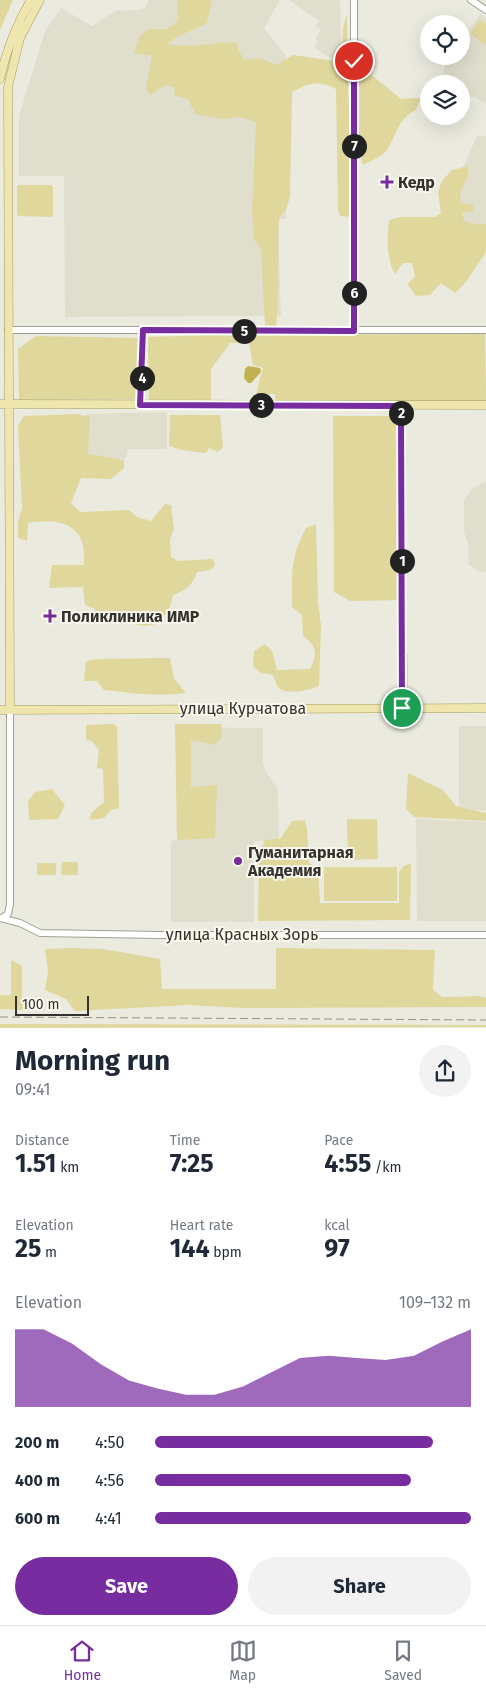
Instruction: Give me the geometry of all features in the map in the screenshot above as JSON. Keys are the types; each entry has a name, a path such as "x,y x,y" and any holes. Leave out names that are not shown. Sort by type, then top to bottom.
{"main road":[{"path":"0,79 12,35 31,0"},
{"path":"10,709 4,404 8,87 20,38 40,0"},
{"path":"4,404 486,405"},
{"name":"улица Курчатова","path":"0,710 486,708"}],"street":[{"path":"354,0 354,331"},
{"path":"471,0 486,10"},
{"path":"4,330 486,330"},
{"path":"140,405 143,330"},
{"path":"401,406 402,708"},
{"path":"1,918 8,914 10,898 10,709"},
{"name":"улица Красных Зорь","path":"1,918 40,932 159,935 486,935"}],"shaded area":[{"path":"0,0 13,0 0,30"},
{"path":"149,0 280,0 264,28 286,56 286,219 278,219 281,316 65,317 64,176 19,176 19,116 45,31 61,8 92,26 115,11 145,8"},
{"path":"177,0 212,0 207,23 176,37 167,44 193,46 236,42 244,60 260,58 277,65 293,55 335,61 342,58 343,28 347,15 352,212 349,217 340,216 338,209 336,89 324,84 303,86 292,92 290,197 286,209 279,218 276,326 265,326 261,250 254,239 252,213 256,122 240,117 222,119 195,114 188,99 175,96 174,87 165,85 150,95 146,88 152,56 134,53 140,36 149,29 167,29 178,21"},
{"path":"289,0 340,0 342,53 335,54 331,59 314,47 318,41 315,38 321,30 315,26 319,21"},
{"path":"480,14 486,18 486,104 475,97 470,97 470,75 444,75 445,65 470,65 470,28"},
{"path":"481,20 486,24 486,45 472,35 471,32"},
{"path":"364,69 401,99 420,98 416,110 401,122 387,150 379,157 363,165 357,145 356,87"},
{"path":"477,136 486,136 486,240 445,208"},
{"path":"468,166 468,175 460,197 461,203 473,205 473,211 462,213 464,221 479,225 486,224 486,252 466,282 455,293 441,283 430,295 416,296 407,284 415,277 412,263 403,263 395,274 392,268 388,248 389,220 401,217 435,217 441,213 438,192 442,181 452,170"},
{"path":"19,185 51,185 53,187 53,215 51,217 17,215 17,187"},
{"path":"485,334 486,401 275,401 275,394 256,394 263,368 253,365 249,343 230,343 211,369 211,400 149,400 148,337"},
{"path":"36,336 140,338 137,399 19,400 18,349"},
{"path":"248,366 260,368 261,372 251,383 248,383 244,378 245,369"},
{"path":"167,412 167,449 128,449 126,459 86,460 86,414"},
{"path":"77,414 90,417 88,454 124,460 124,468 111,479 81,478 71,503 80,512 129,510 137,517 151,521 165,504 171,505 174,528 170,540 171,557 178,561 213,559 215,566 210,570 197,572 188,587 173,595 170,606 161,623 146,626 132,624 125,615 115,613 108,621 96,621 95,609 85,605 83,587 49,588 52,565 84,565 83,545 75,530 61,523 45,521 28,523 27,541 18,538 18,521 22,508 18,426 24,416"},
{"path":"170,415 220,415 223,447 218,452 209,448 206,453 181,450 169,446"},
{"path":"333,416 396,416 401,600 350,601 334,592"},
{"path":"486,481 486,572 478,571 468,564 469,546 464,532 464,499 473,488"},
{"path":"316,524 318,602 321,626 319,686 292,692 282,690 278,687 273,675 261,673 253,666 254,651 265,644 272,651 277,670 310,669 315,651 303,636 302,615 292,607 292,576 297,548 306,528"},
{"path":"408,654 408,693 404,693 404,657"},
{"path":"170,658 174,679 186,693 155,695 104,690 97,681 84,681 86,661 98,659"},
{"path":"114,724 117,727 119,808 111,810 104,818 90,820 91,813 104,802 103,769 97,768 99,750 92,741 86,740 86,725"},
{"path":"175,724 221,724 222,736 215,745 191,740 191,787 217,785 215,838 177,840"},
{"path":"459,726 486,726 486,810 459,810"},
{"path":"178,727 263,728 263,763 266,772 278,790 279,840 254,841 254,922 171,922 171,841 177,840"},
{"path":"408,773 443,790 456,806 486,813 486,821 414,817 406,809"},
{"path":"52,789 65,805 58,819 29,820 28,801 35,792"},
{"path":"347,819 377,819 378,859 348,860"},
{"path":"416,819 486,822 486,921 417,921"},
{"path":"305,820 309,863 318,868 320,903 399,903 399,872 405,865 411,864 410,920 258,921 259,853 265,840 280,839 292,821"},
{"path":"62,862 78,862 78,875 61,875"},
{"path":"37,863 56,863 56,875 37,875"},
{"path":"324,867 397,867 397,901 324,901"},
{"path":"276,948 435,950 433,990 442,997 480,996 486,998 486,1007 243,1008 189,1005 75,1011 66,999 45,990 48,971 45,949 103,949 160,959 162,989 276,989"},
{"path":"11,960 22,966 22,1001 25,1010 0,1009 0,995 11,995"},
{"path":"0,1024 486,1025 486,1027 0,1028"}],"railway":[{"path":"0,1017 486,1020"}],"place":[{"name":"Кедр","path":"387,182"},
{"name":"Поликлиника ИМР","path":"50,616"},
{"name":"Гуманитарная Академия","path":"238,861"}],"route":[{"path":"354,61 354,331 143,330 140,405 401,406 402,708"}]}
